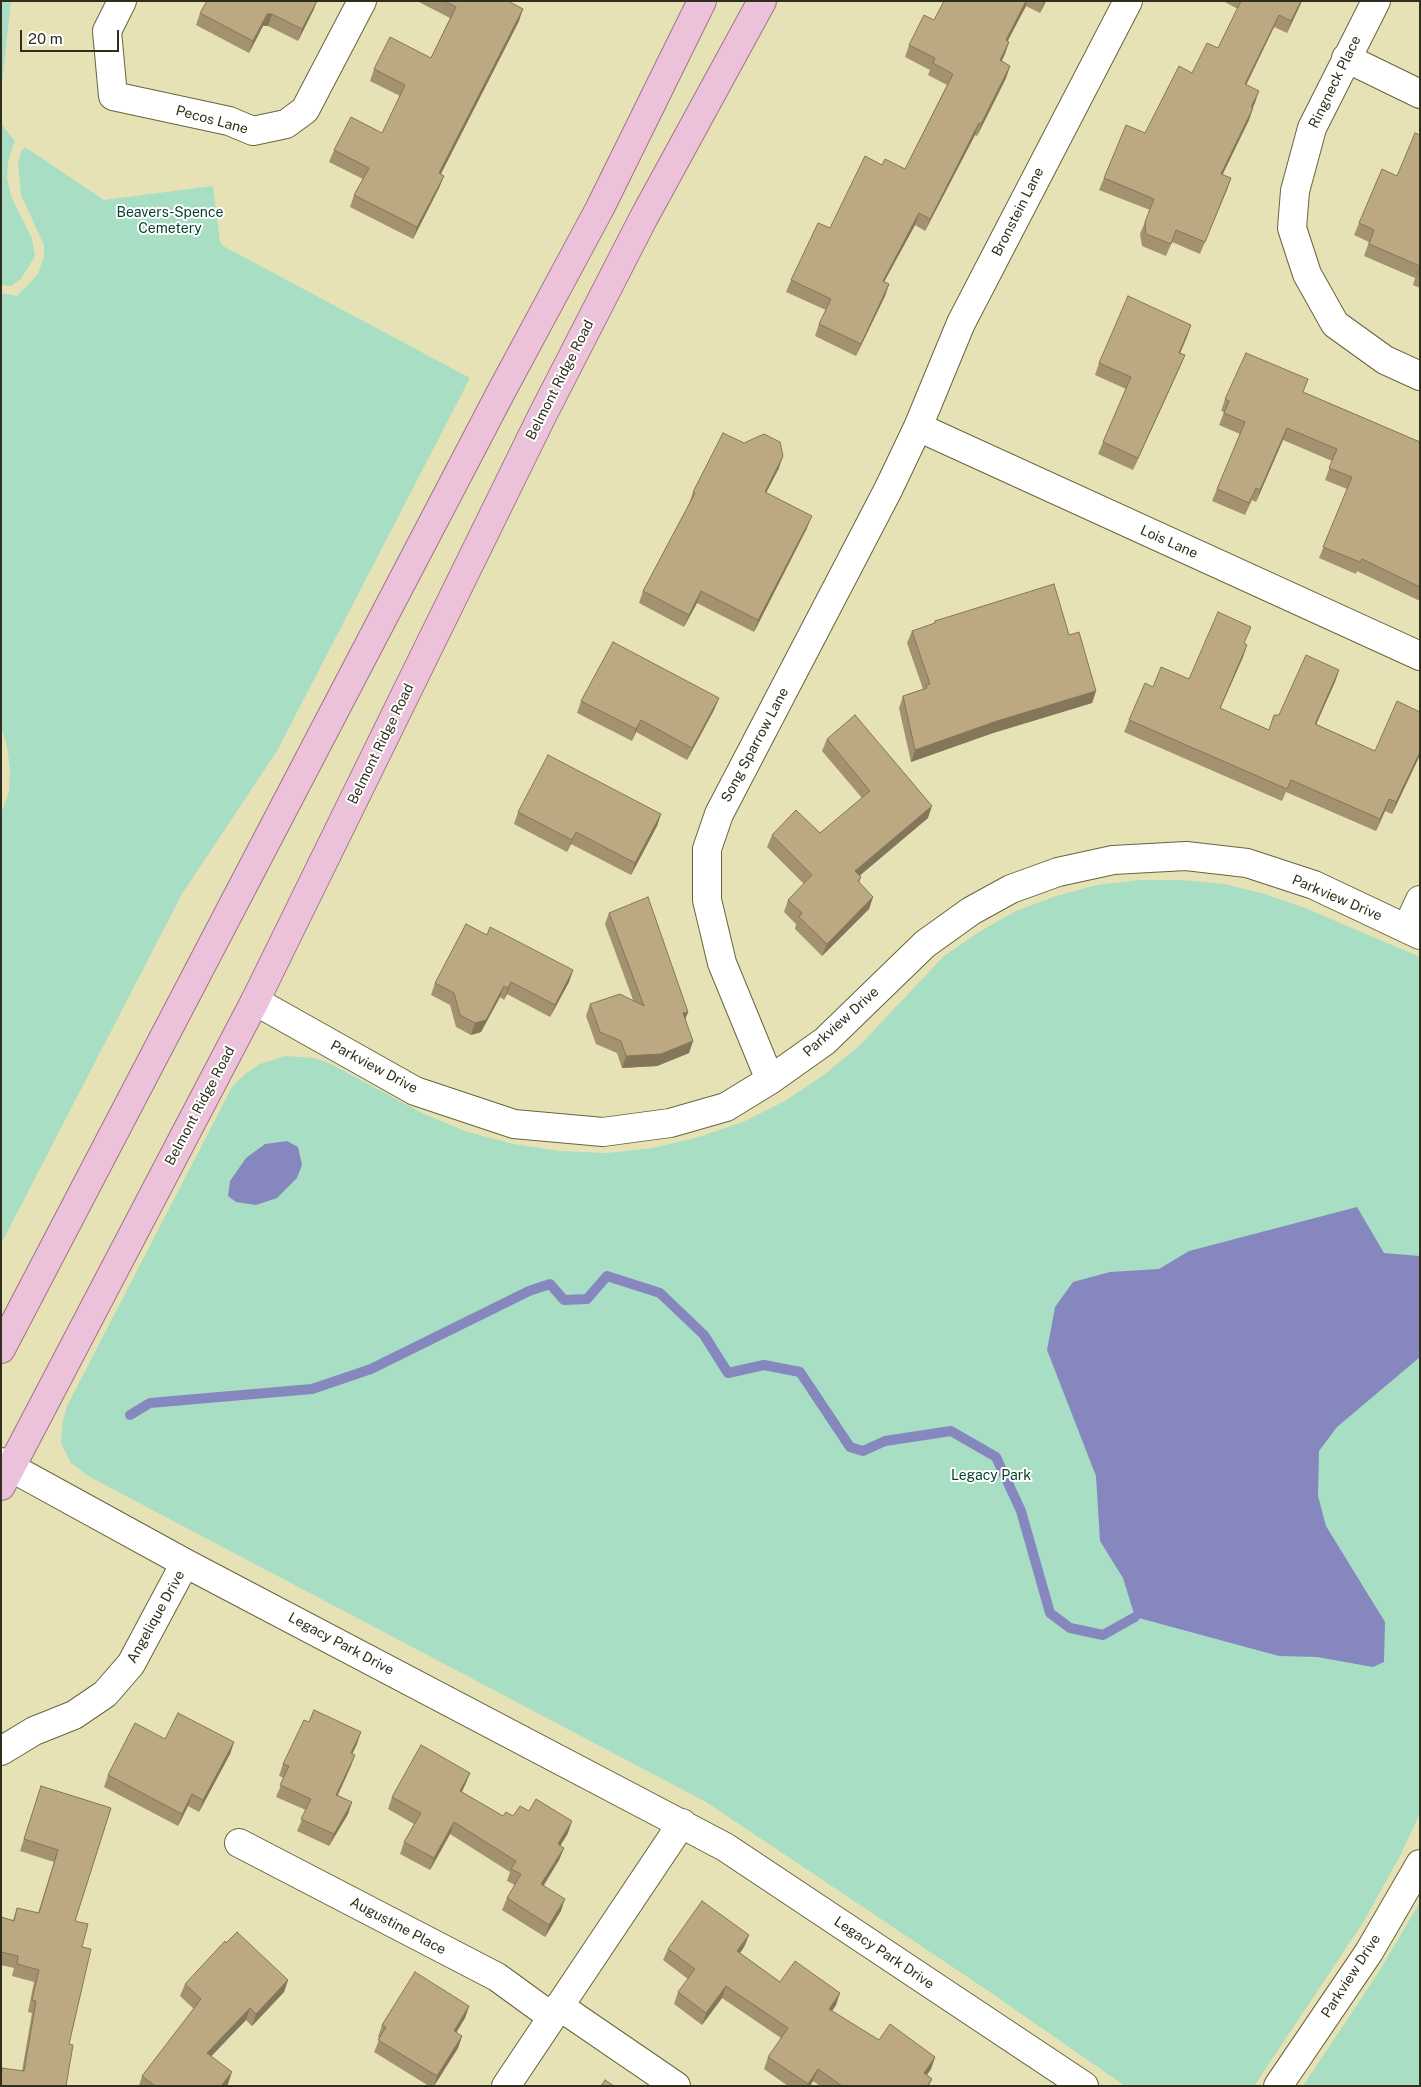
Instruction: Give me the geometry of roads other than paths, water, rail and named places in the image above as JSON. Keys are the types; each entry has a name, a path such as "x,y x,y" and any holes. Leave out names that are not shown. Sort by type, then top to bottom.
{"main road":[{"path":"1,1349 495,402 600,208 702,1"},
{"name":"Belmont Ridge Road","path":"4,1472 255,1001 542,416 643,219 762,1"}],"street":[{"name":"Pecos Lane","path":"122,1 107,30 112,96 229,121 254,131 286,124 305,110 362,1"},
{"name":"Bronstein Lane","path":"918,427 961,323 1128,1"},
{"name":"Ringneck Place","path":"1376,1 1312,128 1295,191 1292,228 1306,274 1335,324 1385,360 1420,376"},
{"path":"1346,58 1420,94"},
{"name":"Lois Lane","path":"918,427 1420,656"},
{"name":"Song Sparrow Lane","path":"770,1080 722,963 707,900 707,849 719,814 888,490 918,427"},
{"name":"Parkview Drive","path":"255,1001 416,1090 514,1124 603,1132 670,1122 726,1107 770,1080 825,1041 925,944 972,911 1011,889 1058,872 1113,860 1186,856 1247,863 1314,885 1413,932"},
{"path":"1413,932 1420,900"},
{"name":"Legacy Park Drive","path":"4,1472 185,1563 725,1847 1084,2086"},
{"name":"Angelique Drive","path":"1,1750 34,1731 74,1715 105,1694 131,1664 185,1563"},
{"path":"506,2086 682,1823"},
{"name":"Augustine Place","path":"239,1843 497,1977 556,2011 676,2086"},
{"name":"Parkview Drive","path":"1278,2086 1369,1952 1420,1864"}],"water":[{"path":"287,1141 298,1147 302,1165 297,1178 277,1198 256,1205 236,1202 228,1196 230,1181 246,1158 265,1144"},
{"path":"1357,1207 1384,1253 1420,1256 1420,1357 1337,1427 1319,1451 1318,1496 1326,1526 1385,1622 1384,1662 1373,1667 1317,1657 1279,1656 1135,1617 1123,1578 1100,1541 1096,1476 1047,1350 1055,1307 1073,1282 1110,1272 1159,1269 1189,1251"}],"waterway":[{"path":"130,1415 150,1403 312,1389 371,1369 529,1291 550,1284 564,1300 587,1299 607,1276 660,1293 704,1335 728,1373 764,1365 800,1372 850,1447 863,1451 885,1441 951,1431 996,1457 1021,1511 1050,1613 1070,1628 1103,1635 1135,1617"}],"park label":[{"name":"Beavers-Spence Cemetery","path":"170,222"},
{"name":"Legacy Park","path":"991,1476"}]}
